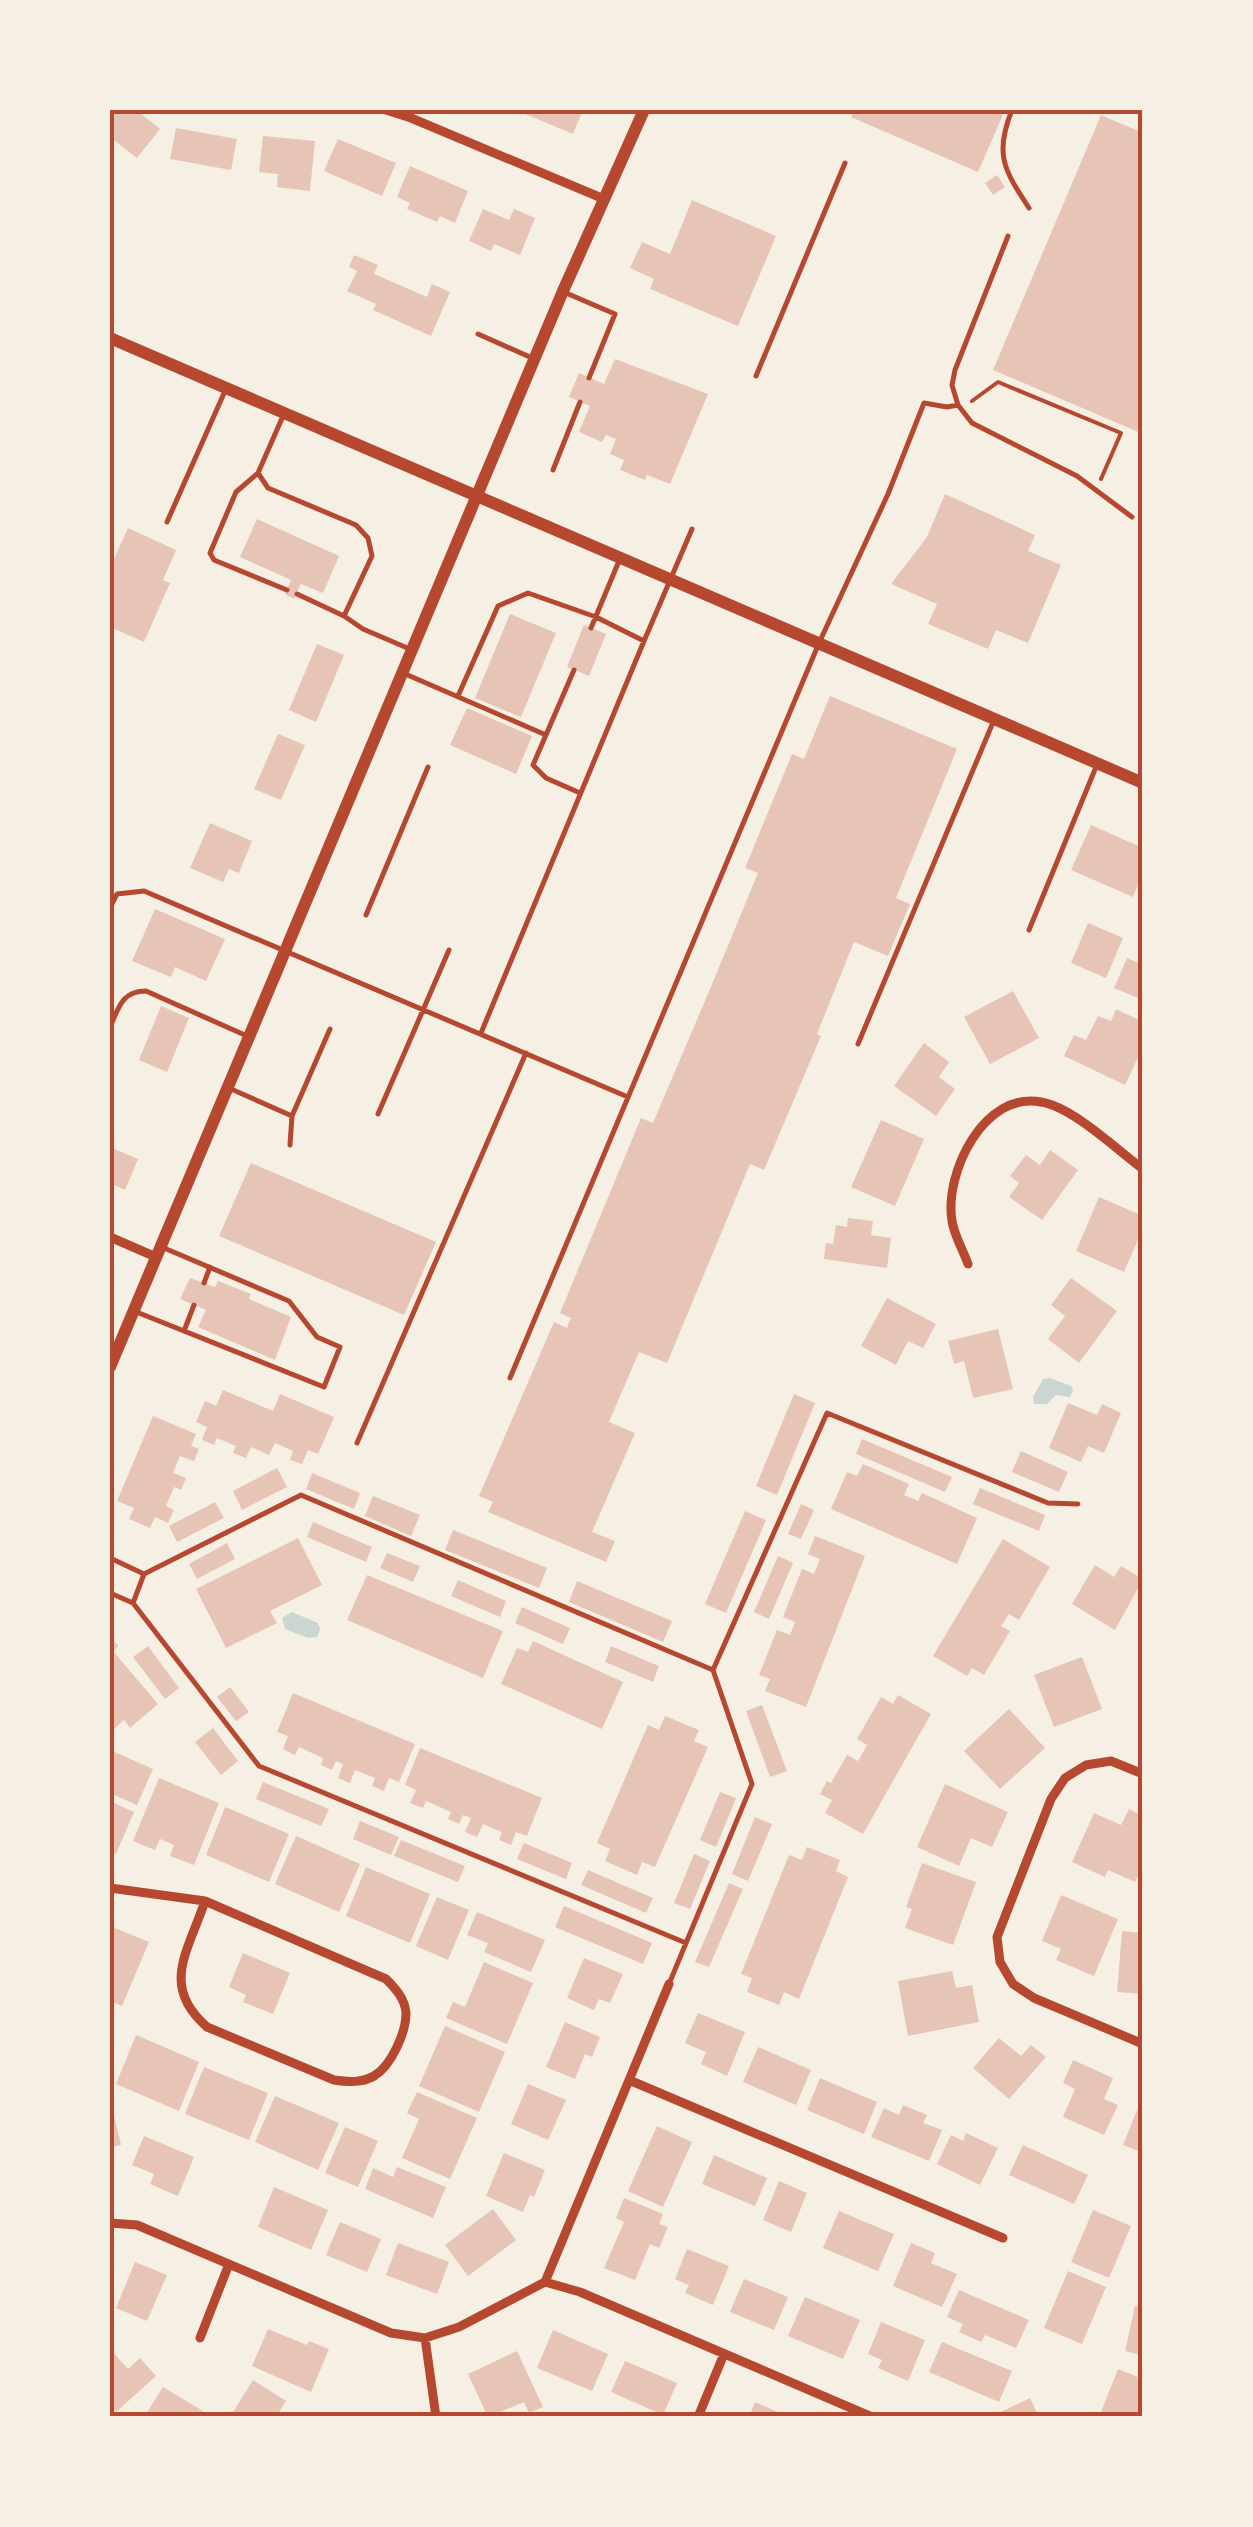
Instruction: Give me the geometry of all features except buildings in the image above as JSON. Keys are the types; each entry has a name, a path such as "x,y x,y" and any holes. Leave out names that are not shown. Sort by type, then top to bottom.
{"main road":[{"path":"110,1367 563,291 644,110"},
{"path":"110,338 1143,784"}],"street":[{"path":"386,110 604,199"},
{"path":"968,1264 952,1220 955,1184 972,1139 988,1116 1014,1102 1041,1102 1068,1113 1143,1170"},
{"path":"110,1238 158,1252"},
{"path":"1143,1774 1111,1761 1086,1765 1065,1778 1051,1800 996,1937 1000,1962 1014,1984 1034,1998 1143,2044"},
{"path":"110,1888 205,1901 386,1979 403,2000 406,2014 391,2058 371,2078 353,2082 334,2080 208,2027 190,2012 180,1994 180,1978 205,1901"},
{"path":"110,2223 137,2225 392,2333 425,2338 460,2327 545,2282 668,1984"},
{"path":"629,2080 1003,2238"},
{"path":"200,2338 229,2264"},
{"path":"545,2282 580,2292 872,2417"},
{"path":"425,2338 436,2417"},
{"path":"698,2417 724,2354"}],"lane":[{"path":"1012,110 1000,152 1014,186 1029,208"},
{"path":"756,376 845,163"},
{"path":"1008,236 955,370 952,385 958,405 972,422 1077,476 1132,517"},
{"path":"563,291 615,314 589,378"},
{"path":"478,334 535,360"},
{"path":"167,522 226,388"},
{"path":"553,470 580,402"},
{"path":"510,1378 924,403 958,405"},
{"path":"284,413 258,474 236,492 210,553 214,560 287,590"},
{"path":"258,474 268,488 356,526 368,538 372,556 344,616"},
{"path":"481,1033 692,528"},
{"path":"591,628 620,558"},
{"path":"458,696 498,606 528,593 596,616 644,641"},
{"path":"297,594 344,616 363,630 413,650"},
{"path":"574,670 534,765 546,778 580,793"},
{"path":"404,673 546,735"},
{"path":"858,1044 995,718"},
{"path":"1029,930 1098,764"},
{"path":"366,915 428,767"},
{"path":"110,908 117,894 144,891 628,1097"},
{"path":"378,1114 449,950"},
{"path":"110,1027 124,997 133,991 146,991 250,1037"},
{"path":"290,1146 292,1116 330,1029"},
{"path":"358,1443 526,1053"},
{"path":"228,1088 292,1116"},
{"path":"134,1311 324,1387 340,1347 317,1338 290,1301 210,1267 158,1252"},
{"path":"204,1283 210,1267"},
{"path":"184,1332 194,1305"},
{"path":"668,1984 752,1784 713,1670 826,1412 1048,1503 1078,1504"},
{"path":"132,1603 144,1574 301,1495 713,1670"},
{"path":"110,1558 144,1574"},
{"path":"110,1594 132,1603 260,1766 686,1943"}],"path":[{"path":"972,401 998,382 1120,434 1101,480"}],"shaded area":[{"path":"1043,1379 1071,1386 1070,1397 1056,1395 1047,1404 1034,1404 1033,1397"},
{"path":"292,1612 318,1623 317,1637 308,1638 285,1629 282,1618"}]}
